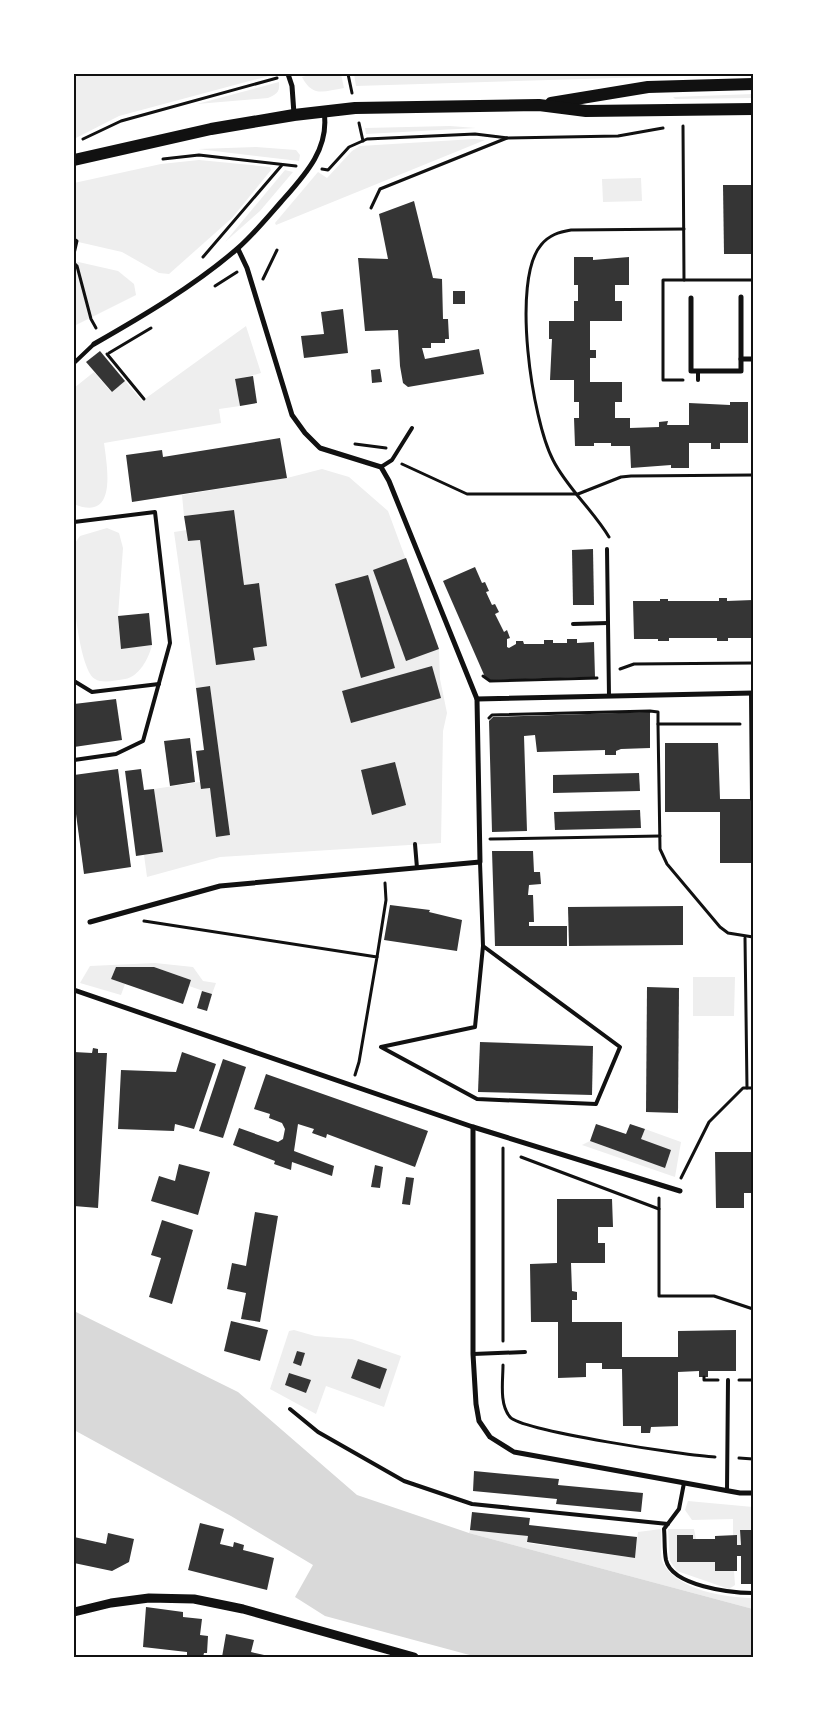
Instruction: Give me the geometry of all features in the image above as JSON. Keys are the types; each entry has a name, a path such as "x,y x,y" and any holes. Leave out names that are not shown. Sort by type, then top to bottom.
{"main road":[{"path":"539,105 631,88 673,85 753,84"},
{"path":"74,160 211,129 294,115 388,106 539,105 586,110 753,109"}],"street":[{"path":"288,74 294,115"},
{"path":"94,344 165,301 238,249 310,168 324,136 324,112"},
{"path":"90,922 220,886 480,862 477,699 389,481 381,467 320,448 305,433 292,415 247,268 238,249"},
{"path":"691,298 691,371 741,371 741,297"},
{"path":"741,359 753,359"},
{"path":"477,699 752,693"},
{"path":"74,990 506,1138 678,1190"},
{"path":"473,1127 473,1354 479,1421 490,1437 514,1452 684,1483 753,1493"},
{"path":"74,1612 111,1603 149,1598 194,1599 243,1609 391,1654 414,1657"}],"lane":[{"path":"74,363 94,344"},
{"path":"698,371 698,380"},
{"path":"381,467 392,460 412,428"},
{"path":"74,522 155,512 170,643 143,741 116,754 74,760"},
{"path":"607,549 609,696"},
{"path":"573,624 608,623"},
{"path":"74,681 92,692 159,684"},
{"path":"752,693 752,799"},
{"path":"415,844 417,868"},
{"path":"480,862 483,946 475,1027 381,1047 477,1099 596,1104 620,1047 483,946"},
{"path":"473,1354 525,1352"},
{"path":"727,1490 728,1380"},
{"path":"290,1408 318,1432 404,1481 472,1504 668,1524"},
{"path":"684,1483 679,1509 664,1529 666,1562 676,1574 728,1593 753,1593"}],"path":[{"path":"82,140 121,121 288,74"},
{"path":"677,126 693,125"},
{"path":"160,159 199,155 328,170 349,147 367,139 474,134 508,138 618,136 669,127"},
{"path":"683,130 684,280 753,280"},
{"path":"371,208 380,188 508,138"},
{"path":"202,259 282,165"},
{"path":"611,541 553,460 539,426 528,368 526,279 540,245 555,234 571,230 684,229"},
{"path":"74,239 77,241 74,254"},
{"path":"261,283 277,250"},
{"path":"74,263 77,266 91,318 102,340"},
{"path":"107,354 144,399"},
{"path":"346,443 388,448 392,460 467,494 578,494 621,477 753,475"},
{"path":"480,670 484,678 490,681 596,678 634,664 753,663"},
{"path":"621,664 621,669"},
{"path":"487,720 492,715 658,712 660,849 667,864 720,927 728,933 745,938 753,937"},
{"path":"658,724 751,724"},
{"path":"490,832 491,841 660,836"},
{"path":"351,1085 359,1062 386,900 384,871"},
{"path":"136,922 163,924 377,957"},
{"path":"745,938 747,1088"},
{"path":"678,1190 708,1122 743,1088 753,1088"},
{"path":"506,1138 502,1150 503,1353 504,1406 511,1418 519,1423 564,1433 691,1456 753,1459"},
{"path":"502,1150 659,1209"},
{"path":"659,1184 659,1296 714,1296 753,1309"}],"shaded area":[{"path":"74,74 276,74 119,116 74,139"},
{"path":"313,74 341,74 344,88 320,92 310,88 302,77"},
{"path":"354,74 746,74 356,86"},
{"path":"279,82 277,92 268,98 197,104"},
{"path":"753,94 753,98 675,99 673,97"},
{"path":"450,126 476,128 366,134 365,128"},
{"path":"474,139 485,140 276,225 275,223 318,172 327,178 352,151 360,146"},
{"path":"256,147 296,150 300,155 299,161 198,149"},
{"path":"199,160 270,167 271,170 232,218 169,274 159,273 122,252 74,241 74,183 161,164"},
{"path":"285,170 293,172 260,211 225,242"},
{"path":"641,178 642,201 603,202 602,179"},
{"path":"74,261 118,271 134,284 136,295 74,326"},
{"path":"246,326 261,373 235,380 240,406 219,409 221,423 104,443 107,465 107,489 104,499 98,506 88,508 74,504 74,388 94,372 111,392 125,381 142,401"},
{"path":"322,469 349,477 388,511 439,649 440,679 447,713 443,731 441,843 220,857 147,877 144,855 163,852 154,789 200,782 201,789 210,788 216,837 230,835 210,686 196,688 174,532 187,530 189,541 200,540 216,664 254,660 253,648 267,645 259,583 244,585 234,510 184,516 182,495 287,478"},
{"path":"107,528 119,533 123,548 118,616 121,648 152,645 146,661 135,675 125,679 106,681 95,679 89,671 83,656 76,616 73,557 74,545 80,536"},
{"path":"155,963 193,967 203,981 216,983 212,994 189,986 191,980 154,967 116,967 111,979 125,984 121,995 80,983 90,966"},
{"path":"693,977 735,977 734,1016 693,1016"},
{"path":"645,1129 681,1142 675,1177 582,1145 590,1141 654,1164 641,1139"},
{"path":"74,1311 238,1392 357,1495 469,1533 753,1609 753,1657 477,1657 325,1616 295,1597 313,1565 231,1516 74,1430"},
{"path":"294,1330 315,1336 352,1339 401,1356 384,1407 326,1386 316,1414 270,1389 289,1331"},
{"path":"688,1501 753,1507 753,1530 740,1530 741,1545 737,1545 737,1536 733,1535 733,1519 692,1520 685,1510"},
{"path":"661,1529 663,1563 679,1580 703,1591 742,1598 753,1598 753,1609 469,1533 470,1530 528,1536 527,1543 635,1558 638,1532"},
{"path":"668,1529 694,1529 696,1539 693,1539 692,1535 677,1535 715,1562 715,1571 734,1571 735,1585 729,1589 677,1571 670,1561"}],"building":[{"path":"723,185 753,185 753,254 724,254"},
{"path":"414,201 433,278 442,279 443,319 448,319 449,339 445,339 445,343 431,343 431,348 422,348 425,359 479,349 484,374 408,387 403,383 400,366 398,330 365,331 358,258 388,259 379,214"},
{"path":"574,257 593,257 593,260 629,257 629,285 615,285 615,301 622,301 622,321 590,321 590,350 596,350 596,358 590,358 590,382 622,382 622,402 615,402 615,418 630,418 630,428 659,427 659,422 668,421 667,425 689,425 689,403 730,405 730,402 748,402 748,443 720,443 720,449 711,449 711,443 689,443 689,468 671,468 671,465 631,468 630,446 611,446 611,443 594,443 594,446 575,446 574,418 579,418 579,402 574,402 574,380 550,380 552,339 549,339 549,321 574,321 574,301 578,301 578,285 574,285"},
{"path":"453,291 465,291 465,304 453,304"},
{"path":"343,309 348,353 304,358 301,336 324,334 321,312"},
{"path":"100,351 125,381 112,392 86,362"},
{"path":"380,369 382,382 372,383 371,370"},
{"path":"253,376 257,403 240,406 235,379"},
{"path":"280,438 287,478 132,502 126,455 162,450 163,457"},
{"path":"234,510 244,585 259,583 267,646 253,648 255,660 216,665 200,540 188,541 184,516"},
{"path":"593,549 594,605 573,605 572,550"},
{"path":"406,558 439,649 406,661 373,570"},
{"path":"475,567 482,583 485,582 489,591 486,592 492,605 495,604 499,612 495,614 504,632 507,630 510,638 507,639 507,647 509,648 516,644 516,641 523,641 524,644 544,644 544,640 553,640 553,643 567,643 567,639 577,639 577,643 594,642 595,677 490,680 485,677 443,581"},
{"path":"368,575 395,668 361,678 335,584"},
{"path":"719,598 727,598 727,601 753,600 753,638 728,638 728,641 717,641 717,638 669,638 669,641 634,639 633,601 660,601 660,599 668,599 668,601 719,601"},
{"path":"149,613 152,645 121,649 118,616"},
{"path":"432,666 441,698 351,723 342,691"},
{"path":"210,686 230,835 216,837 210,788 201,789 196,751 204,750 196,688"},
{"path":"116,699 122,740 74,747 74,704"},
{"path":"650,712 650,748 621,749 616,751 616,755 605,755 605,750 537,752 535,735 524,736 527,831 492,832 489,721 493,717"},
{"path":"190,738 195,782 170,786 164,741"},
{"path":"665,743 718,743 720,799 753,799 753,863 720,863 720,812 665,812"},
{"path":"395,762 406,805 372,815 361,770"},
{"path":"118,769 131,867 84,874 74,799 74,775"},
{"path":"141,769 144,790 154,789 163,852 136,856 125,771"},
{"path":"639,773 640,791 553,793 553,775"},
{"path":"640,810 641,828 555,830 554,812"},
{"path":"492,851 533,851 534,872 540,872 541,884 529,885 528,895 533,895 534,922 529,922 529,926 567,926 567,946 495,946"},
{"path":"390,905 430,910 429,912 462,920 457,951 384,940"},
{"path":"683,906 683,945 569,946 568,907"},
{"path":"116,967 154,967 191,980 183,1004 111,979"},
{"path":"647,987 679,988 678,1113 646,1112"},
{"path":"202,991 212,994 207,1011 197,1008"},
{"path":"480,1042 593,1046 592,1095 478,1092"},
{"path":"93,1048 98,1049 98,1053 107,1053 98,1208 74,1206 74,1052 92,1053"},
{"path":"182,1052 216,1064 194,1129 175,1124 174,1131 118,1129 121,1070 176,1072"},
{"path":"223,1059 246,1067 223,1138 199,1131"},
{"path":"266,1074 428,1131 415,1167 327,1134 326,1138 312,1133 314,1129 298,1124 294,1151 334,1166 332,1176 292,1162 291,1170 274,1164 275,1161 233,1145 239,1128 278,1142 283,1139 285,1129 282,1123 269,1118 270,1114 254,1109"},
{"path":"596,1124 626,1134 630,1124 645,1129 641,1139 671,1150 665,1168 590,1141"},
{"path":"715,1152 753,1152 753,1193 744,1193 744,1208 716,1208"},
{"path":"179,1164 210,1172 198,1215 151,1201 159,1176 175,1181"},
{"path":"375,1165 383,1167 380,1188 371,1187"},
{"path":"406,1177 414,1178 410,1205 402,1204"},
{"path":"557,1199 612,1199 613,1227 598,1227 598,1243 605,1243 605,1263 571,1263 572,1291 577,1292 577,1300 572,1300 572,1322 622,1322 622,1357 678,1357 678,1331 736,1330 736,1371 708,1371 708,1377 699,1377 699,1371 678,1372 678,1426 651,1427 650,1433 641,1433 641,1426 623,1426 622,1369 602,1369 602,1363 586,1363 586,1377 558,1378 558,1322 531,1322 530,1264 557,1263"},
{"path":"255,1212 278,1216 260,1322 241,1319 246,1293 227,1289 232,1263 246,1266"},
{"path":"162,1220 193,1230 172,1304 149,1297 161,1258 151,1255"},
{"path":"231,1321 268,1330 260,1361 224,1351"},
{"path":"297,1351 305,1353 301,1366 293,1363"},
{"path":"358,1359 387,1369 380,1389 351,1378"},
{"path":"289,1373 311,1380 306,1393 285,1385"},
{"path":"474,1471 559,1479 558,1485 643,1493 641,1512 556,1504 557,1499 473,1491"},
{"path":"472,1512 530,1518 529,1525 637,1537 635,1558 527,1542 528,1536 470,1530"},
{"path":"200,1523 224,1529 220,1544 233,1547 234,1542 244,1545 243,1550 274,1558 267,1590 188,1570"},
{"path":"740,1530 753,1530 753,1584 741,1584 741,1556 737,1556 737,1571 715,1571 715,1562 677,1562 677,1535 693,1535 693,1539 715,1539 715,1536 737,1535 737,1545 741,1545"},
{"path":"108,1533 134,1539 129,1562 112,1571 74,1563 74,1537 106,1544"},
{"path":"146,1607 183,1612 183,1617 202,1619 200,1635 208,1636 207,1653 204,1653 203,1657 187,1657 187,1652 143,1647"},
{"path":"226,1634 254,1640 251,1652 273,1657 222,1657"}]}
